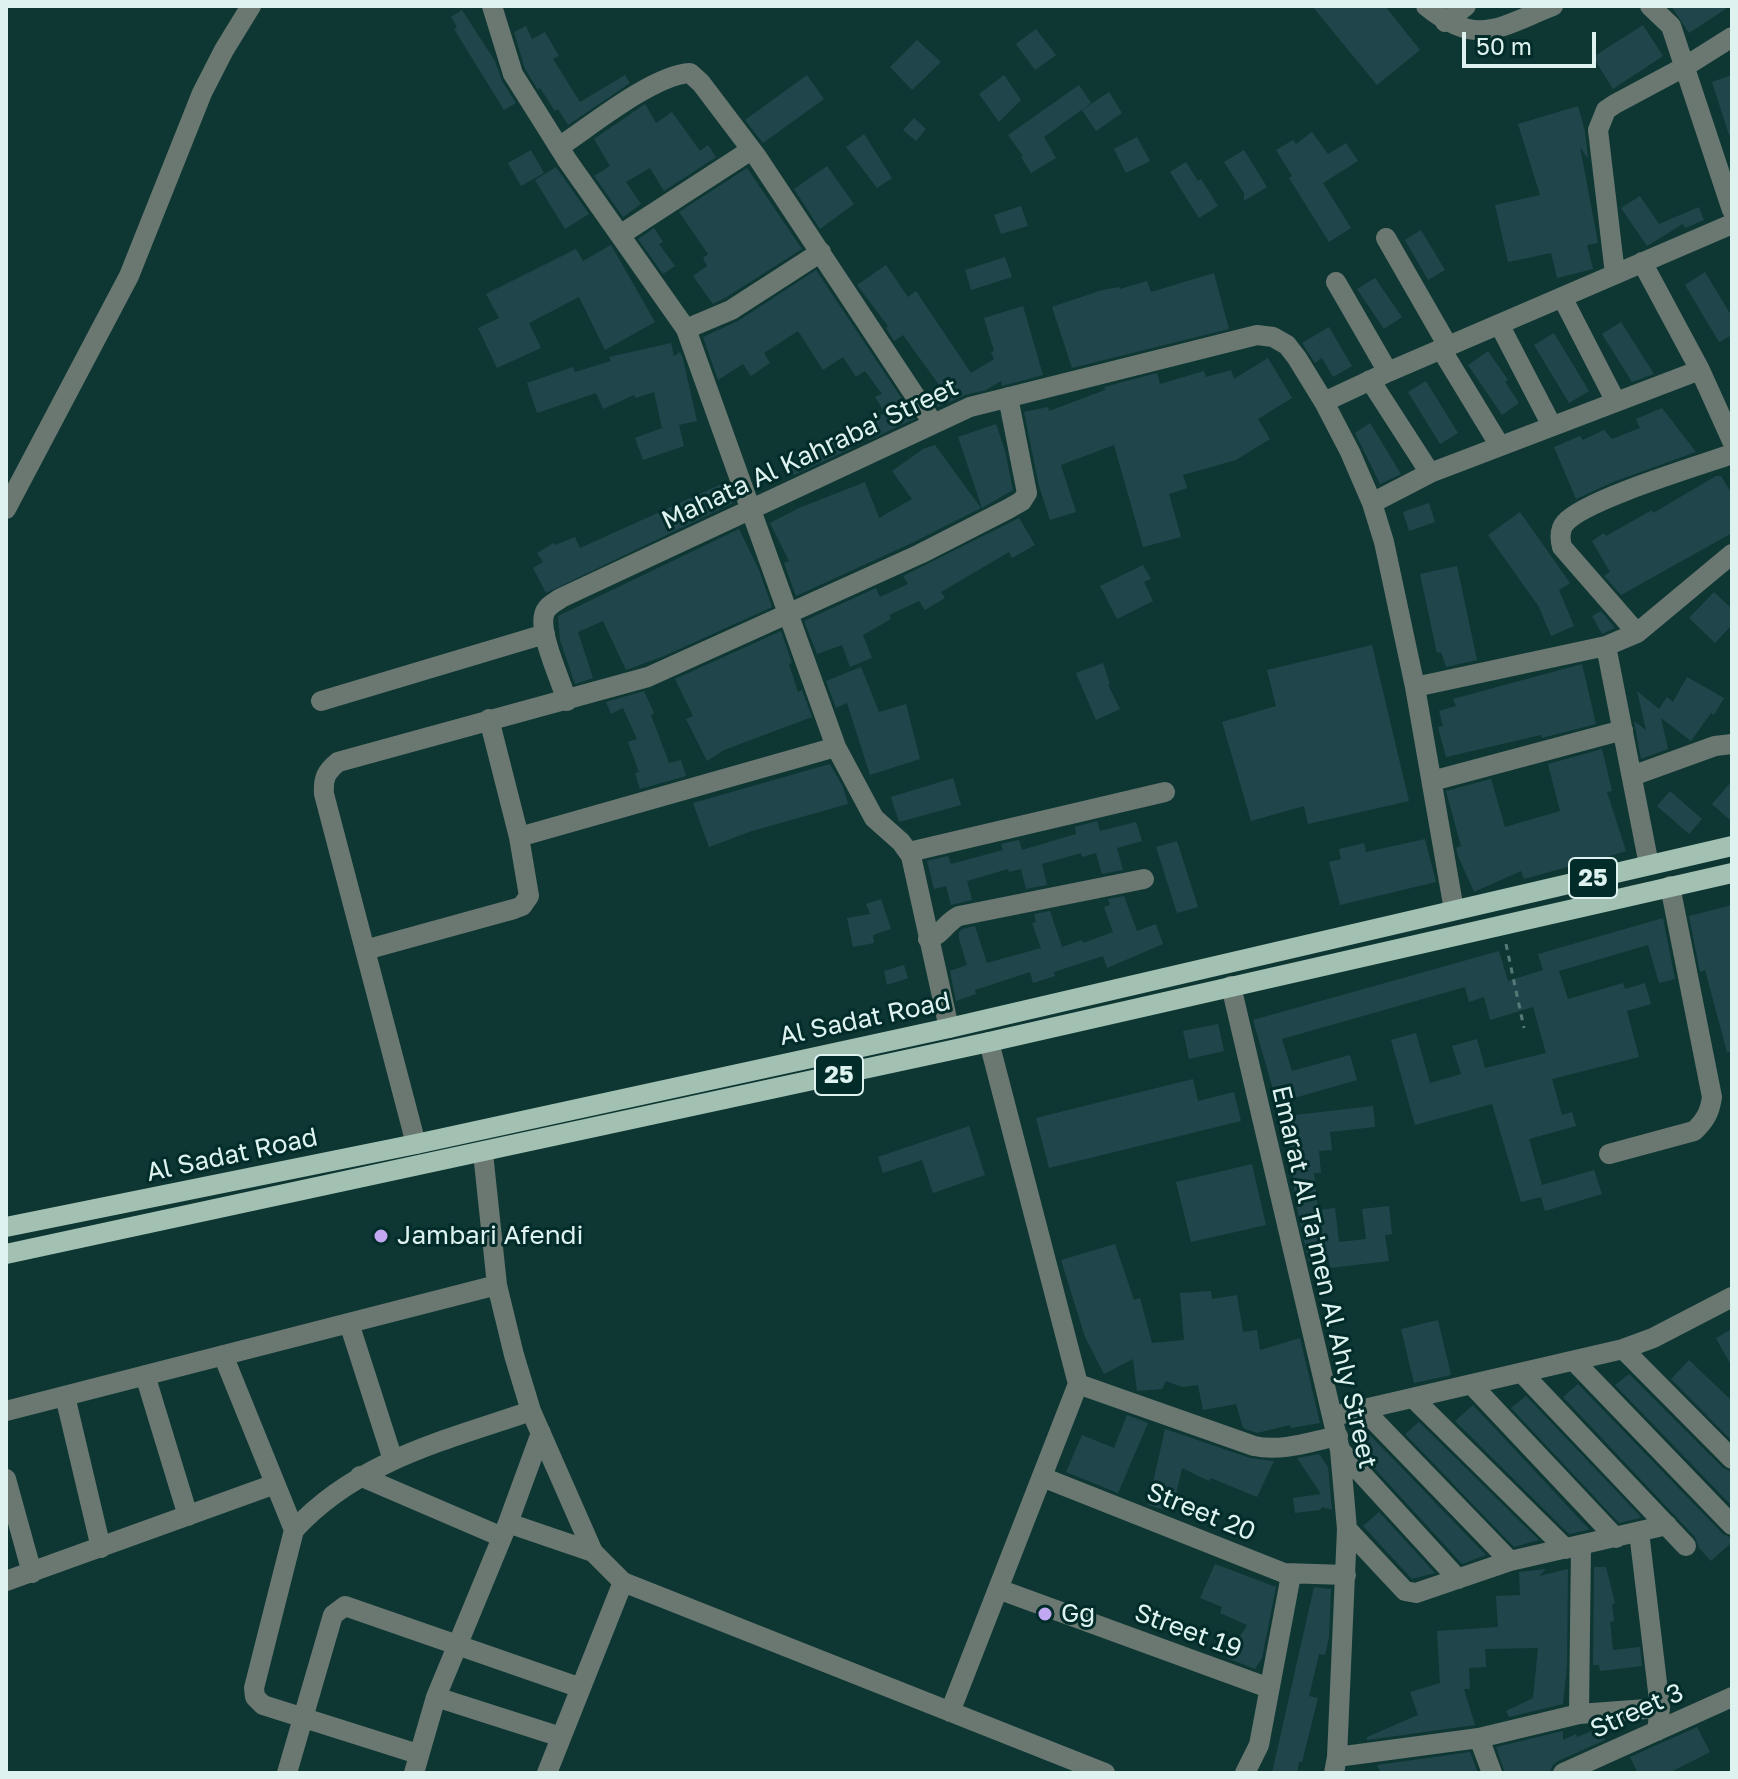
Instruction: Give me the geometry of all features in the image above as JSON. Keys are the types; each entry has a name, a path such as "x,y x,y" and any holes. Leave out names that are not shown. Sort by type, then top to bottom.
{"main road":[{"name":"Al Sadat Road","path":"6,1227 416,1144 949,1028 1732,846"},
{"name":"Al Sadat Road","path":"6,1254 989,1042 1732,873"},
{"path":"665,1088 670,1112"}],"street":[{"path":"6,509 129,276 202,93 251,6"},
{"path":"492,6 513,74 559,147 686,329 836,747 874,818 909,852 949,1028"},
{"path":"1426,6 1445,22 1468,31 1489,31 1553,6"},
{"path":"1445,22 1466,6"},
{"path":"1650,6 1671,26 1732,210"},
{"path":"1615,274 1598,130 1600,119 1615,104 1732,37"},
{"path":"559,147 642,92 680,74 690,73 701,83 751,150 933,423"},
{"path":"620,235 751,150"},
{"path":"1454,910 1415,687 1384,542 1372,503 1324,402 1732,224"},
{"path":"1386,238 1500,446"},
{"path":"686,329 731,310 821,252"},
{"path":"1642,262 1700,370 1732,441"},
{"path":"1336,282 1379,376 1430,473"},
{"path":"1562,297 1616,402"},
{"path":"1499,324 1552,426"},
{"name":"Mahata Al Kahraba' Street","path":"545,634 543,617 548,606 561,598 970,407 1257,335 1273,337 1287,345 1324,402"},
{"path":"1372,503 1430,473 1700,370"},
{"path":"416,1144 324,794 323,780 327,771 338,762 648,677 920,554 1022,501 1027,493 1008,397"},
{"path":"1637,633 1562,547 1559,536 1564,524 1591,505 1732,454"},
{"path":"1415,687 1606,646 1637,633 1732,554"},
{"path":"321,701 545,634 567,701"},
{"path":"1606,646 1649,865"},
{"path":"365,950 522,906 529,896 519,837 489,719"},
{"path":"1432,781 1623,730"},
{"path":"1632,776 1715,746 1732,744"},
{"path":"519,837 836,747"},
{"path":"909,852 1165,792"},
{"path":"928,939 938,936 959,916 1144,879"},
{"path":"1609,1154 1694,1131 1704,1122 1710,1110 1712,1097 1670,886"},
{"name":"Emarat Al Ta'men Al Ahly Street","path":"1231,986 1337,1434 1347,1529 1336,1765"},
{"path":"950,1712 1078,1384 989,1042"},
{"path":"483,1153 497,1285 531,1411 593,1552 623,1582 1105,1773"},
{"path":"6,1411 497,1285"},
{"path":"1078,1384 1254,1446 1286,1448 1337,1434 1363,1409 1623,1349 1663,1334 1732,1297"},
{"path":"349,1323 393,1460"},
{"path":"1623,1349 1732,1459"},
{"path":"223,1355 294,1530"},
{"path":"1574,1361 1732,1525"},
{"path":"1522,1373 1686,1546"},
{"path":"145,1375 188,1516"},
{"path":"1471,1384 1616,1538"},
{"path":"65,1396 101,1548"},
{"path":"1413,1398 1573,1548 1579,1714"},
{"path":"1363,1409 1510,1561"},
{"path":"531,1411 393,1460 360,1476 314,1509 294,1530 254,1688 255,1697 263,1705 304,1716 416,1764 436,1697 541,1433"},
{"path":"1337,1434 1458,1579"},
{"path":"360,1476 505,1530 593,1552"},
{"name":"Street 20","path":"1042,1477 1291,1575 1346,1575"},
{"path":"6,1479 32,1573"},
{"path":"6,1581 275,1484"},
{"path":"1347,1529 1410,1593 1510,1561 1667,1525"},
{"path":"1639,1532 1660,1708 1657,1731"},
{"path":"1245,1773 1259,1745 1291,1575"},
{"path":"547,1773 623,1582"},
{"name":"Street 19","path":"998,1589 1269,1688"},
{"path":"287,1773 333,1615 345,1606 581,1688"},
{"path":"436,1697 561,1737"},
{"name":"Street 3","path":"1563,1773 1732,1697"},
{"path":"1336,1765 1479,1738 1579,1714 1660,1708"},
{"path":"1479,1738 1492,1773"}],"path":[{"path":"1501,925 1524,1028"}],"building":[{"path":"1312,6 1385,6 1420,50 1377,85"},
{"path":"1671,6 1730,6 1689,33"},
{"path":"462,10 495,61 502,81 516,103 504,110 454,29 457,27 451,17"},
{"path":"1643,25 1663,56 1613,89 1593,57"},
{"path":"526,26 532,39 545,32 559,56 553,59 580,102 625,75 630,83 568,125 540,88 538,90 525,69 514,32"},
{"path":"1036,29 1056,55 1035,70 1016,44"},
{"path":"917,40 941,62 912,90 890,67"},
{"path":"807,75 824,99 763,143 745,120"},
{"path":"1004,75 1021,100 999,122 979,94"},
{"path":"1732,75 1732,135 1729,135 1712,82"},
{"path":"1079,85 1091,103 1044,137 1056,158 1031,173 1008,135"},
{"path":"1109,92 1122,113 1096,131 1082,110"},
{"path":"645,104 656,123 672,112 700,151 708,145 716,157 664,191 650,168 626,182 641,204 623,217 594,176 610,166 594,139"},
{"path":"1578,106 1588,159 1580,147 1598,243 1587,245 1593,269 1557,278 1551,253 1508,262 1495,205 1540,195 1518,124"},
{"path":"914,118 926,129 916,141 903,130"},
{"path":"1312,132 1328,154 1346,143 1358,161 1323,183 1351,228 1329,242 1289,178 1292,176 1276,150 1293,140 1296,144"},
{"path":"864,134 892,178 877,188 846,147"},
{"path":"1137,137 1150,161 1126,173 1114,149"},
{"path":"531,150 544,173 521,186 508,163"},
{"path":"1244,150 1267,187 1244,201 1244,193 1224,162"},
{"path":"1186,162 1218,206 1199,218 1170,172"},
{"path":"827,166 854,204 820,229 794,189"},
{"path":"556,167 589,214 565,229 535,180"},
{"path":"747,168 802,249 713,304 693,276 707,266 703,258 708,254 679,212"},
{"path":"1640,196 1659,224 1699,207 1704,220 1685,228 1683,224 1647,246 1621,208"},
{"path":"1021,206 1028,226 1001,234 994,215"},
{"path":"654,228 663,242 659,244 675,266 663,274 638,239"},
{"path":"1421,230 1445,270 1428,280 1405,240"},
{"path":"611,245 655,322 605,350 579,297 529,323 541,348 497,368 478,328 499,318 486,294 576,249 583,261"},
{"path":"1005,257 1012,277 971,290 965,270"},
{"path":"886,265 908,297 916,291 971,373 994,359 984,318 1023,306 1043,375 1002,386 1001,381 986,390 938,407 931,396 942,389 903,335 894,341 886,328 888,326 857,285"},
{"path":"816,270 914,419 869,440 860,428 885,413 875,397 882,394 865,371 856,377 843,357 823,370 798,331 764,353 770,363 751,376 743,364 718,380 703,337 738,321"},
{"path":"1705,272 1732,317 1732,335 1719,342 1685,285"},
{"path":"1214,273 1229,329 1072,368 1052,307 1102,290 1120,289 1147,281 1151,292"},
{"path":"1375,278 1402,317 1384,329 1357,289"},
{"path":"1621,322 1654,374 1632,382 1602,334"},
{"path":"1329,327 1352,366 1333,377 1322,358 1315,363 1302,343"},
{"path":"1554,333 1589,391 1569,403 1534,345"},
{"path":"671,343 674,356 680,352 683,359 697,421 679,425 684,446 643,460 635,438 662,428 654,392 636,398 634,395 603,409 596,393 537,413 527,383 573,367 575,372 611,361 609,357"},
{"path":"1488,351 1519,403 1502,415 1468,365"},
{"path":"1268,358 1292,398 1258,419 1270,439 1236,460 1183,475 1187,488 1169,494 1181,537 1143,547 1114,445 1061,465 1076,512 1050,520 1039,486 1024,412 1048,407 1049,411 1105,390 1104,387 1157,373 1160,384 1204,371 1206,377 1231,370 1234,379"},
{"path":"1426,381 1458,433 1440,444 1408,392"},
{"path":"1662,408 1696,452 1576,499 1554,447 1580,436 1583,440 1604,430 1612,439 1640,428 1636,419"},
{"path":"1370,423 1401,474 1380,484 1355,433"},
{"path":"996,424 1013,490 982,508 958,437"},
{"path":"847,435 852,448 794,475 789,466 837,436 839,440"},
{"path":"935,445 981,508 796,596 784,563 789,561 770,523 865,482 879,518 912,499 892,471 923,449"},
{"path":"1721,476 1732,494 1732,533 1621,595 1604,576 1610,572 1592,541 1652,510 1653,513"},
{"path":"724,483 733,503 546,593 533,568 543,562 537,553 554,543 575,537 580,548"},
{"path":"1429,503 1435,522 1409,531 1403,512"},
{"path":"1520,512 1570,583 1559,590 1574,626 1551,636 1539,607 1488,535"},
{"path":"1019,518 1035,545 1012,558 1009,552 941,592 945,598 925,610 919,601 889,615 891,619 863,635 872,658 850,667 842,645 817,654 804,621 876,588 880,597 908,584 903,576"},
{"path":"739,529 759,570 772,607 626,670 603,621 578,632 593,678 575,684 560,640 558,616"},
{"path":"1143,565 1151,579 1144,582 1153,601 1117,619 1100,586"},
{"path":"1457,566 1477,660 1446,667 1441,652 1437,653 1420,574"},
{"path":"1714,592 1732,609 1732,625 1715,643 1689,618"},
{"path":"1601,611 1615,628 1602,634 1592,616"},
{"path":"781,631 798,692 802,690 812,717 724,750 707,761 686,719 693,716 675,679"},
{"path":"1372,645 1409,801 1308,824 1304,806 1251,821 1222,722 1276,706 1267,670"},
{"path":"1103,663 1108,685 1120,709 1096,720 1076,673"},
{"path":"1582,664 1596,724 1446,757 1438,727 1443,726 1439,711 1456,706 1453,699"},
{"path":"861,667 879,712 906,704 920,759 870,775 847,703 836,708 826,681"},
{"path":"1687,677 1724,698 1714,715 1711,713 1691,741 1661,718 1668,749 1641,759 1634,721 1646,730 1637,691 1659,709 1667,697 1673,702"},
{"path":"644,691 669,763 681,760 686,776 640,789 635,773 639,772 628,742 637,739 623,708 611,714 606,702"},
{"path":"1602,749 1612,791 1607,792 1626,851 1524,879 1521,871 1474,892 1458,856 1456,848 1461,846 1446,791 1491,779 1505,827 1560,811 1548,764"},
{"path":"830,764 843,787 848,804 752,831 709,847 693,803"},
{"path":"953,778 961,805 899,822 891,797"},
{"path":"1732,781 1732,822 1712,804"},
{"path":"1670,791 1702,819 1689,834 1657,806"},
{"path":"1097,821 1100,831 1136,822 1142,841 1117,848 1123,870 1102,874 1096,853 1082,857 1081,853 1042,864 1047,885 1026,889 1021,869 1009,872 1008,869 967,881 972,900 951,905 946,886 934,889 927,861 948,856 951,864 1003,850 1001,844 1019,840 1022,850 1076,834 1075,827"},
{"path":"1425,839 1436,882 1340,905 1329,862 1341,859 1339,849 1364,843 1366,852"},
{"path":"1177,841 1198,907 1177,913 1156,847"},
{"path":"1124,896 1137,931 1156,924 1163,944 1107,968 1103,956 1054,972 1055,976 1033,983 1030,972 975,990 976,994 956,1001 950,971 967,965 959,939 962,929 975,926 987,963 1041,948 1032,923 1036,922 1034,914 1050,911 1062,947 1113,932 1104,907 1110,905 1108,899"},
{"path":"881,899 891,929 873,935 874,943 853,947 847,918 870,914 866,904"},
{"path":"1732,905 1732,1052 1727,1052 1705,970 1700,972 1689,916"},
{"path":"1663,918 1675,979 1659,983 1648,945 1559,971 1568,999 1623,983 1625,989 1645,983 1651,1004 1627,1011 1639,1057 1552,1079 1562,1115 1572,1112 1576,1126 1529,1139 1542,1185 1594,1170 1602,1194 1545,1211 1541,1197 1521,1202 1492,1104 1415,1125 1391,1040 1416,1033 1430,1083 1461,1074 1452,1046 1477,1039 1485,1068 1546,1053 1533,1007 1490,1020 1484,997 1469,1002 1465,987 1282,1039 1292,1071 1350,1055 1357,1080 1277,1103 1253,1020 1499,951 1508,981 1543,970 1538,954"},
{"path":"904,965 908,978 887,985 884,971"},
{"path":"1218,1024 1224,1051 1189,1059 1183,1031"},
{"path":"1193,1079 1198,1101 1234,1092 1241,1121 1049,1168 1036,1118"},
{"path":"1373,1106 1375,1127 1330,1132 1332,1150 1319,1151 1321,1173 1314,1173 1318,1210 1335,1208 1339,1242 1366,1239 1362,1209 1389,1206 1392,1234 1385,1235 1389,1261 1330,1268 1329,1261 1309,1263 1296,1204 1286,1116"},
{"path":"969,1126 985,1175 933,1193 922,1160 883,1173 878,1157"},
{"path":"1252,1164 1266,1225 1191,1242 1176,1182"},
{"path":"1115,1244 1134,1300 1140,1298 1152,1343 1184,1340 1180,1293 1211,1291 1212,1299 1237,1295 1243,1332 1257,1330 1260,1350 1300,1338 1320,1423 1291,1428 1290,1425 1257,1433 1243,1428 1236,1404 1203,1410 1198,1385 1182,1387 1166,1381 1162,1389 1137,1391 1133,1359 1104,1374 1085,1337 1061,1260"},
{"path":"1438,1320 1451,1375 1414,1383 1401,1329"},
{"path":"1732,1329 1732,1367 1716,1338"},
{"path":"1689,1360 1732,1401 1732,1441 1671,1379"},
{"path":"1629,1374 1723,1468 1732,1472 1732,1506 1615,1385"},
{"path":"1578,1384 1723,1534 1732,1538 1732,1542 1711,1561 1699,1548 1695,1537 1563,1397"},
{"path":"1526,1396 1640,1518 1619,1523 1511,1408"},
{"path":"1473,1405 1588,1530 1569,1534 1455,1421"},
{"path":"1127,1415 1148,1423 1118,1493 1066,1472 1082,1435 1114,1448"},
{"path":"1419,1422 1539,1540 1514,1547 1405,1434"},
{"path":"1165,1429 1250,1458 1274,1461 1257,1497 1182,1468 1172,1512 1148,1505"},
{"path":"1369,1434 1486,1555 1462,1564 1354,1446"},
{"path":"1319,1454 1328,1467 1332,1510 1322,1507 1320,1510 1295,1513 1293,1498 1321,1494 1297,1458"},
{"path":"1379,1512 1435,1573 1412,1579 1384,1549 1363,1526"},
{"path":"1215,1564 1276,1587 1262,1658 1255,1669 1227,1658 1247,1625 1220,1613 1222,1607 1200,1598"},
{"path":"1594,1567 1606,1567 1615,1603 1612,1604 1614,1621 1610,1622 1613,1650 1640,1647 1642,1666 1600,1671 1599,1665 1593,1665"},
{"path":"1546,1569 1539,1576 1568,1569 1567,1666 1563,1704 1509,1717 1506,1711 1533,1698 1538,1648 1485,1649 1486,1667 1469,1668 1470,1689 1464,1689 1475,1725 1367,1740 1367,1737 1418,1715 1410,1692 1440,1683 1437,1631 1498,1627 1496,1596 1520,1595 1519,1572"},
{"path":"1314,1587 1331,1589 1329,1637 1325,1655 1319,1654 1309,1696 1318,1698 1297,1773 1272,1773"},
{"path":"1697,1727 1710,1752 1669,1773 1638,1773 1630,1757"},
{"path":"1600,1728 1605,1740 1558,1761 1550,1773 1505,1773 1496,1747 1563,1731 1563,1740"},
{"path":"1470,1752 1478,1773 1381,1773 1377,1765"}],"place":[{"name":"Jambari Afendi","path":"381,1236"},
{"name":"Gg","path":"1045,1614"}]}
